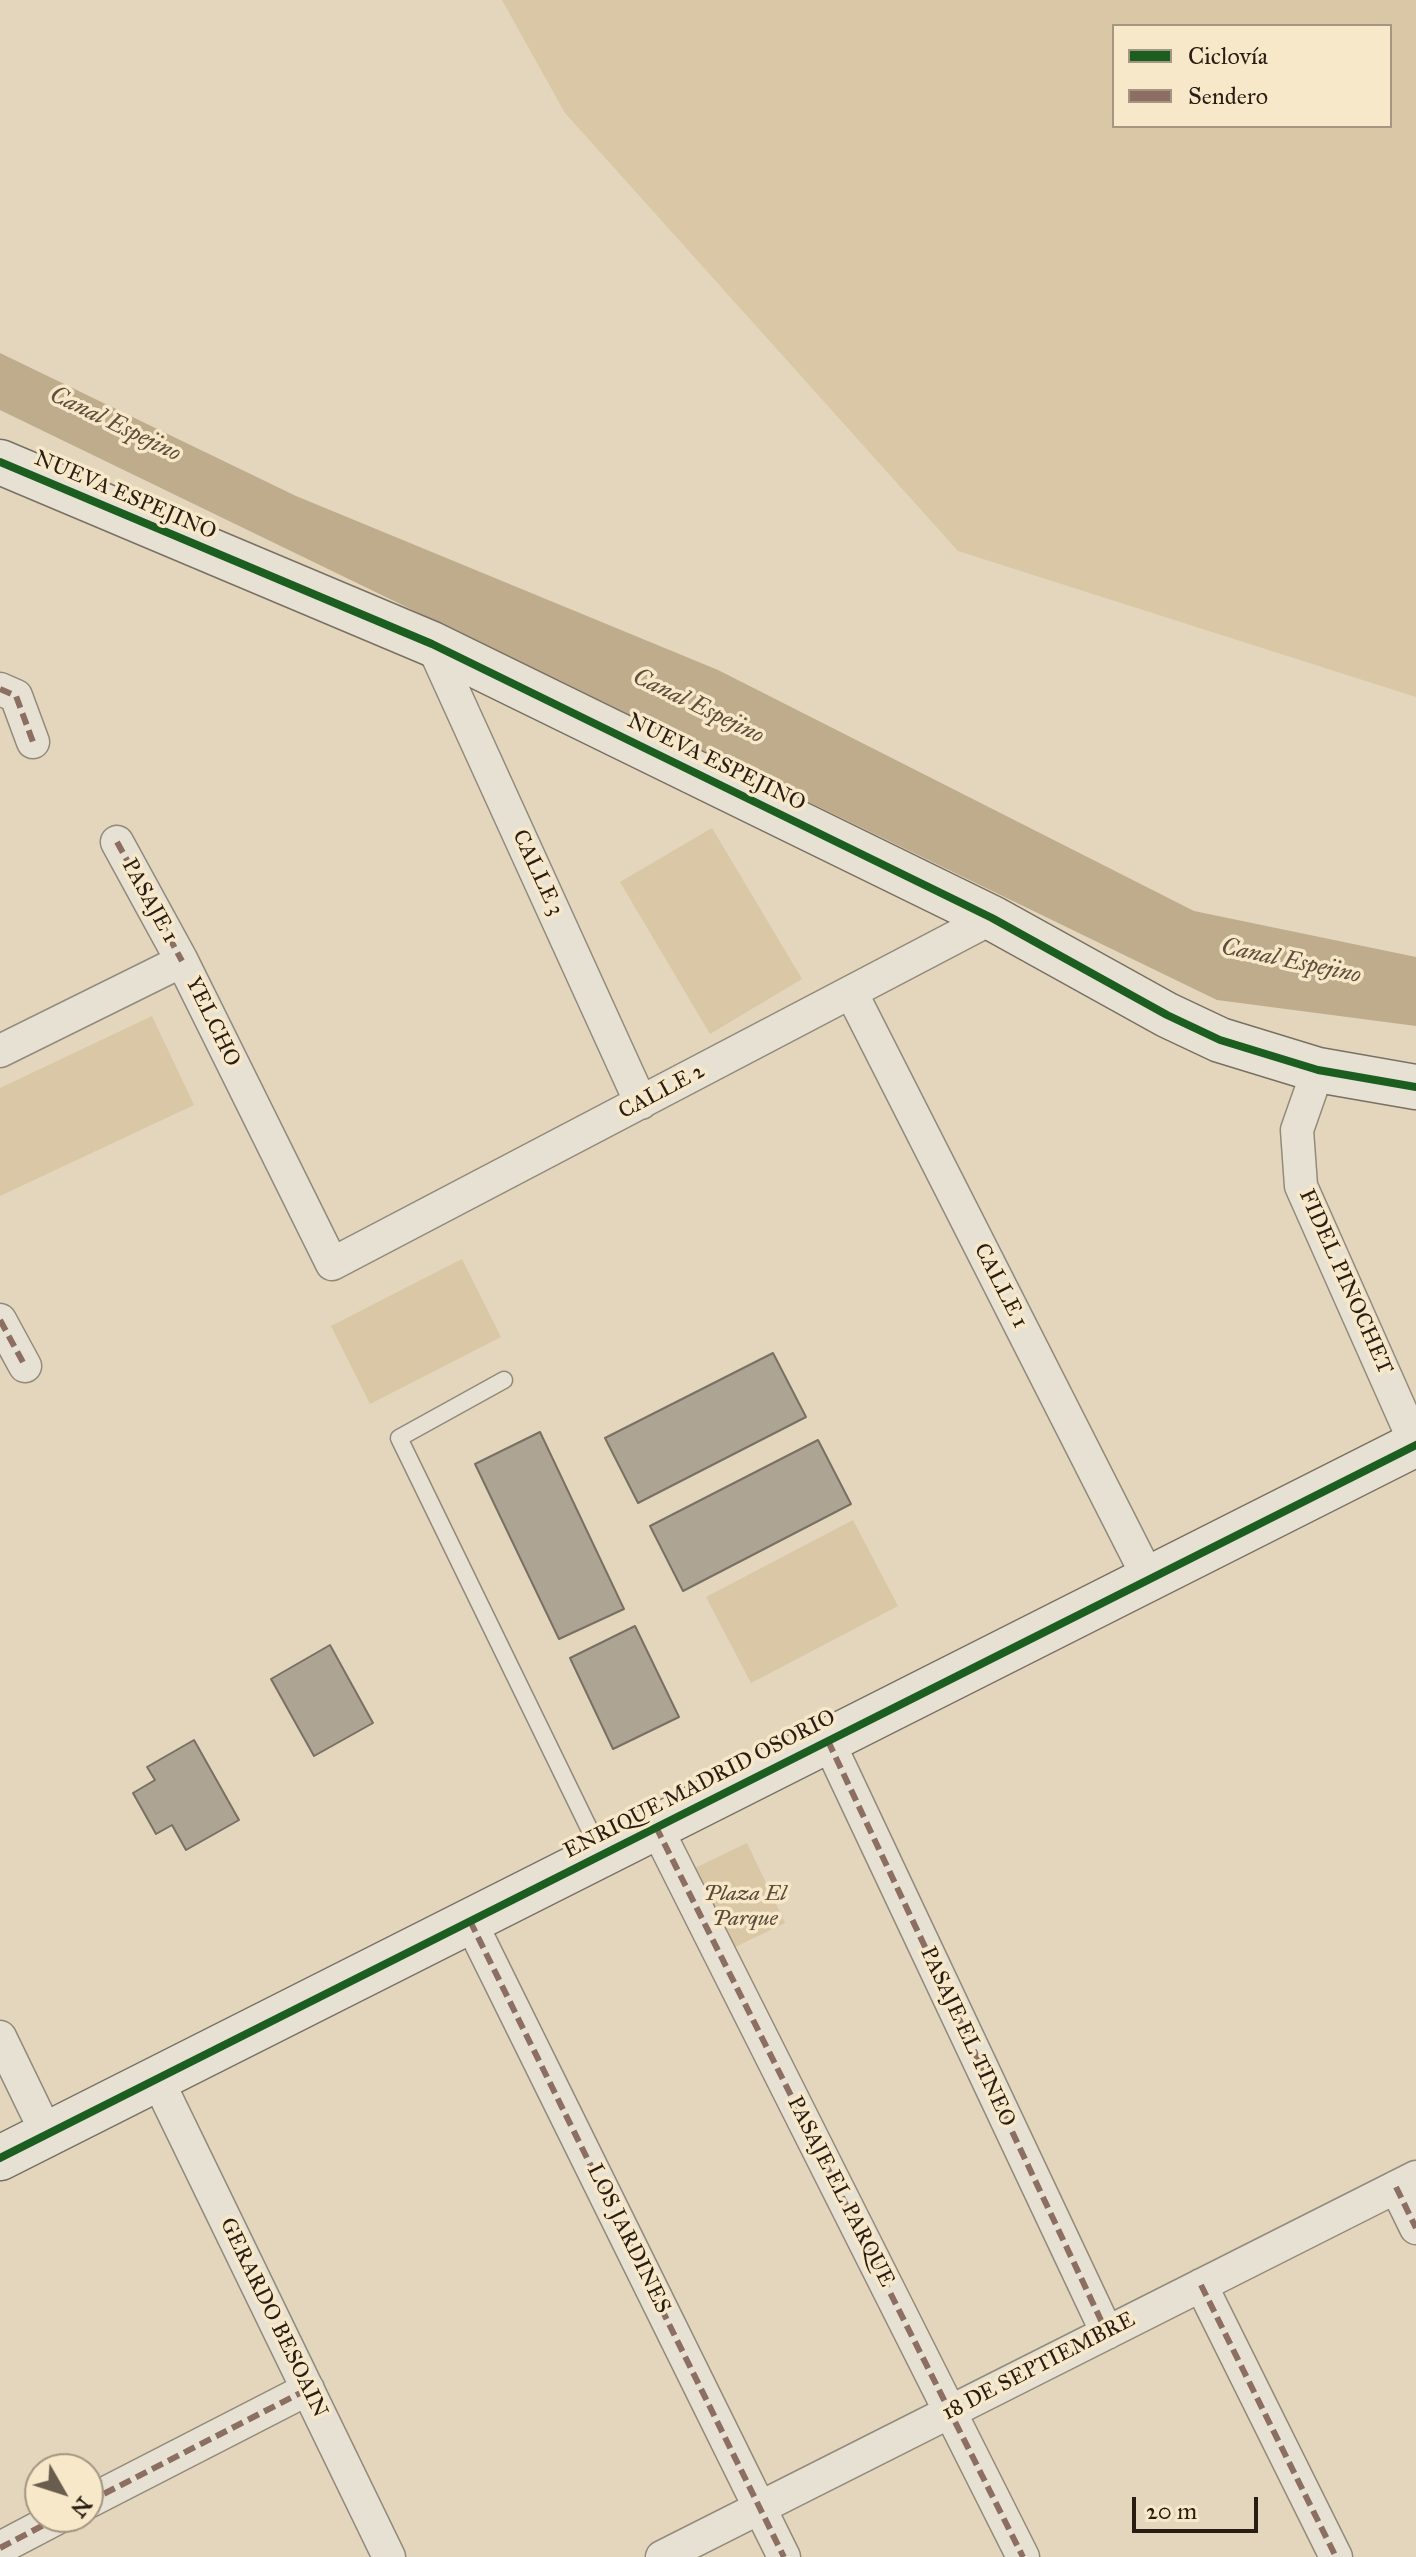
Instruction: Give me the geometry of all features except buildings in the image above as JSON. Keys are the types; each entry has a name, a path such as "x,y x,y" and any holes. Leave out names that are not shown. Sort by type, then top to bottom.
{"street":[{"name":"NUEVA ESPEJINO","path":"0,462 432,644 992,918 1207,1034 1265,1056 1318,1070 1416,1087"},
{"name":"CALLE 3","path":"432,644 641,1103"},
{"path":"5,696 33,742"},
{"name":"PASAJE 1","path":"117,842 182,961"},
{"name":"CALLE 2","path":"332,1264 992,918"},
{"name":"YELCHO","path":"0,1051 182,961 332,1264"},
{"name":"CALLE 1","path":"851,992 1149,1579"},
{"name":"FIDEL PINOCHET","path":"1318,1070 1297,1130 1301,1186 1416,1444"},
{"path":"0,1320 25,1366"},
{"name":"ENRIQUE MADRID OSORIO","path":"0,2158 1416,1444"},
{"name":"PASAJE EL TINEO","path":"828,1741 1107,2333"},
{"name":"PASAJE EL PARQUE","path":"656,1827 1023,2557"},
{"name":"LOS JARDINES","path":"470,1921 784,2557"},
{"path":"0,2037 47,2134"},
{"name":"GERARDO BESOAIN","path":"157,2079 389,2557"},
{"path":"1406,2182 1416,2228"},
{"name":"18 DE SEPTIEMBRE","path":"662,2557 1406,2182"},
{"path":"1201,2285 1336,2557"},
{"path":"104,2494 308,2389"},
{"path":"0,2548 29,2533"}],"lane":[{"path":"504,1380 399,1438 602,1855"}],"green space":[{"path":"502,0 1416,0 1416,697 958,551 565,113"},
{"path":"712,828 802,979 710,1034 620,882"},
{"path":"152,1016 194,1105 0,1196 0,1088"},
{"path":"462,1259 501,1337 370,1404 331,1326"},
{"path":"853,1520 898,1606 751,1683 706,1597"},
{"name":"Plaza El Parque","path":"747,1843 785,1923 731,1949 693,1869"}],"water":[{"name":"Canal Espejino","path":"0,353 296,496 718,670 1194,911 1416,957 1416,1026 1217,1000 0,410"}],"marked path":[{"path":"0,689 16,696 33,742"},
{"path":"117,842 182,961"},
{"path":"0,1320 25,1366"},
{"path":"828,1741 1107,2333"},
{"path":"656,1827 1023,2557"},
{"path":"470,1921 784,2557"},
{"path":"1396,2187 1416,2228"},
{"path":"1201,2285 1336,2557"},
{"path":"104,2494 308,2389"},
{"path":"0,2548 29,2533"}],"cycle path":[{"path":"0,462 432,644 992,918 1167,1015 1220,1040 1318,1070 1416,1087"},
{"path":"0,2158 1416,1445"}]}
